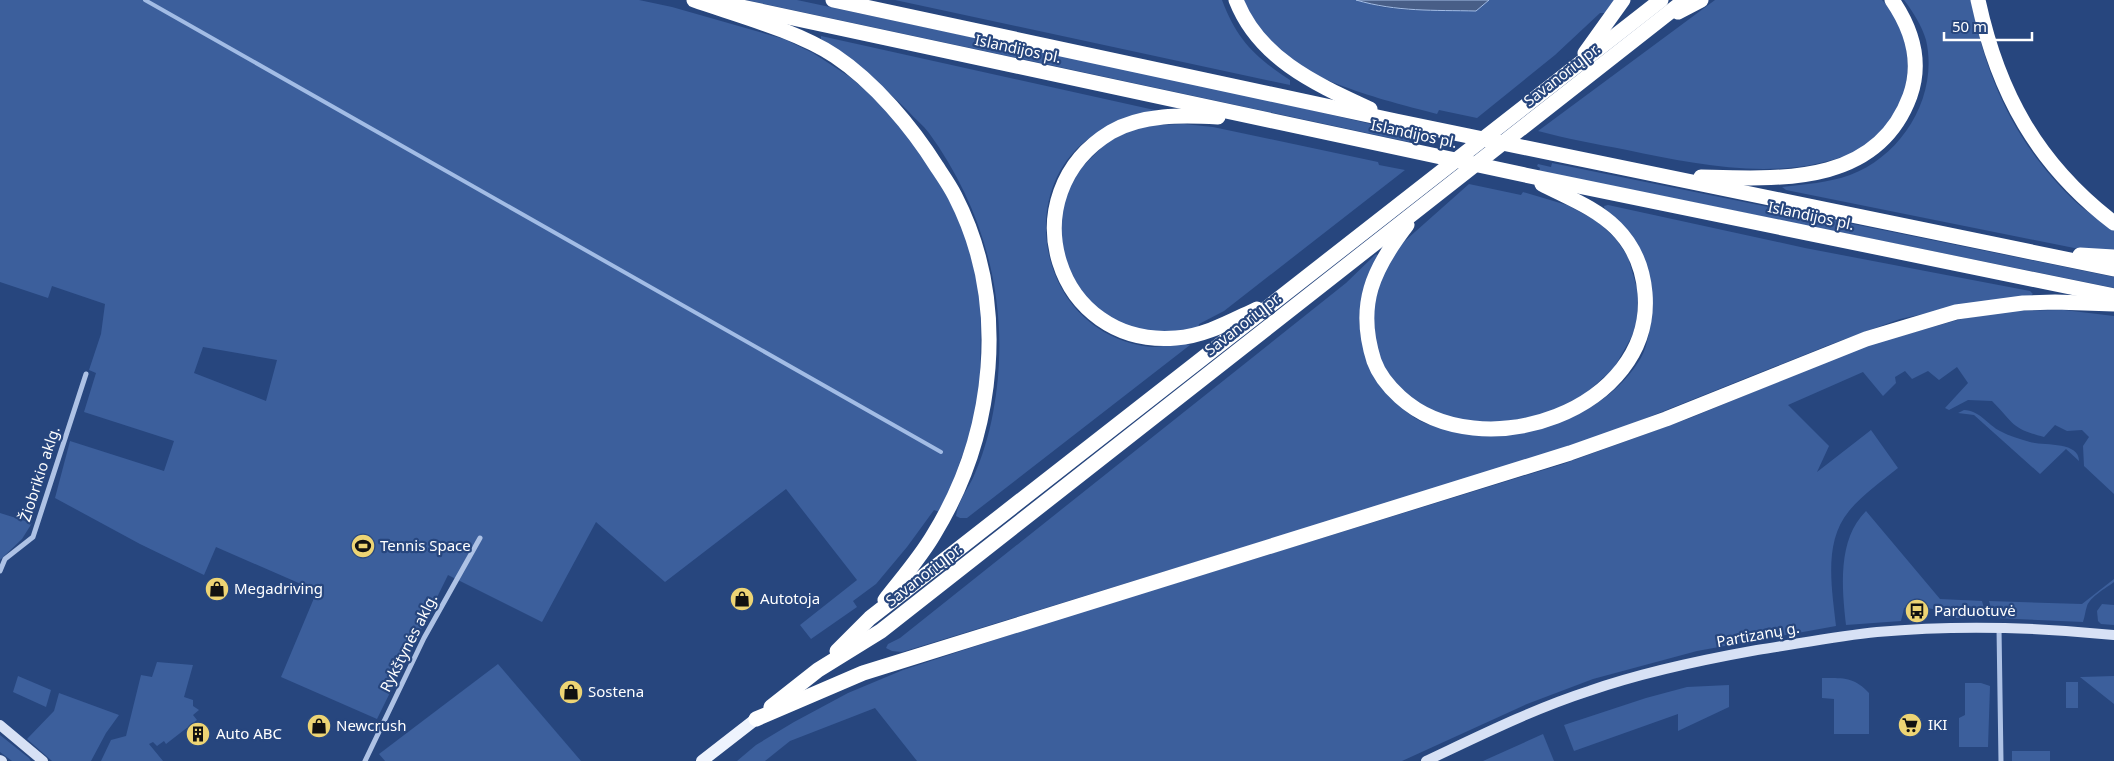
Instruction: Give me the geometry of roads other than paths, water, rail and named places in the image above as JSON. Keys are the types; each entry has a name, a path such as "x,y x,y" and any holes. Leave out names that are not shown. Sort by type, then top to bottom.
{"highway":[{"path":"694,0 798,38 834,56 865,82 896,110 923,144 955,196 973,238 984,278 990,339 987,390 977,431 962,477 933,536 870,618"},
{"name":"Islandijos pl.","path":"709,0 1525,175 2114,296"},
{"name":"Islandijos pl.","path":"832,0 1396,121 2114,269"},
{"path":"1236,0 1260,42 1288,67 1324,88 1396,121"},
{"path":"1571,71 1624,0"},
{"name":"Savanorių pr.","path":"818,670 870,618 1661,0"},
{"name":"Savanorių pr.","path":"756,719 818,670 881,631 1685,0"},
{"path":"1656,22 1701,0"},
{"path":"1664,177 1750,178 1813,174 1842,166 1865,154 1884,140 1897,125 1904,111 1912,91 1916,71 1915,50 1909,31 1892,0"},
{"path":"1978,0 1993,58 2012,103 2043,153 2085,201 2114,223"},
{"path":"1260,118 1163,117 1132,124 1111,132 1090,148 1075,164 1065,180 1056,208 1053,231 1060,266 1077,298 1099,320 1124,332 1151,338 1176,338 1200,335 1279,299"},
{"path":"1420,208 1378,266 1368,294 1366,314 1367,336 1376,366 1385,382 1415,410 1453,426 1476,429 1501,428 1524,426 1551,418 1584,402 1605,389 1634,353 1643,328 1644,280 1633,252 1616,228 1597,212 1525,175"},
{"path":"2029,252 2114,257"},
{"path":"756,719 879,668 1570,454 1666,419 1866,339 1956,312 2023,303 2114,304"}],"main road":[{"name":"Savanorių pr.","path":"702,761 756,719"}],"street":[{"name":"Žiobrikio aklg.","path":"0,571 5,559 33,537 86,374"},
{"name":"Rykštynės aklg.","path":"365,761 424,638 480,538"},
{"name":"Partizanų g.","path":"1426,761 1542,708 1588,690 1684,664 1793,644 1874,632 1934,628 1999,628 2114,635"},
{"path":"1999,628 2001,761"},
{"path":"0,725 43,761"}],"waterway":[{"path":"145,0 941,452"}],"place":[{"name":"Tennis Space","path":"363,546"},
{"name":"Megadriving","path":"217,589"},
{"name":"Autotoja","path":"742,599"},
{"name":"Parduotuvė","path":"1917,611"},
{"name":"Sostena","path":"571,692"},
{"name":"IKI","path":"1910,725"},
{"name":"Newcrush","path":"319,726"},
{"name":"Auto ABC","path":"198,734"}]}
